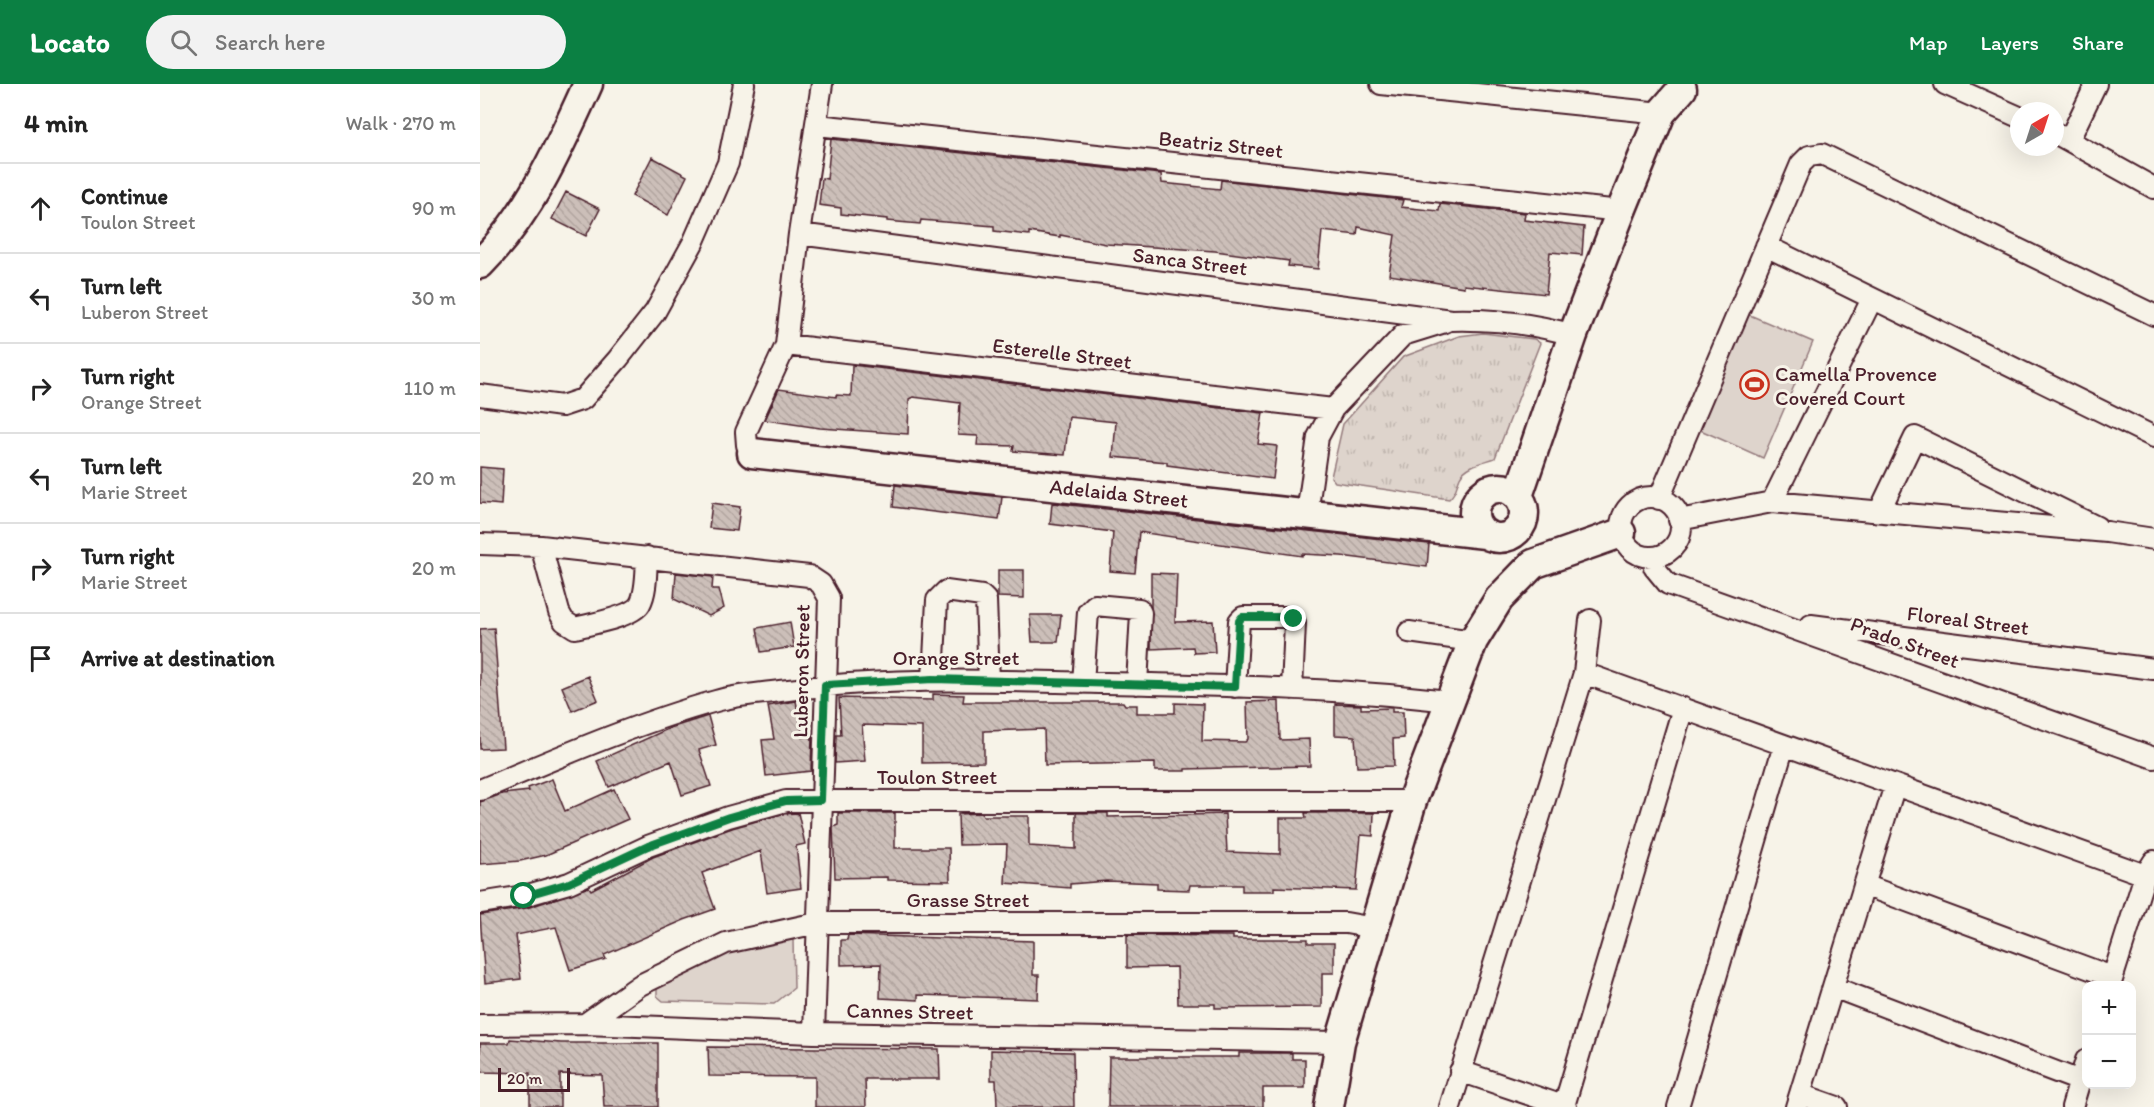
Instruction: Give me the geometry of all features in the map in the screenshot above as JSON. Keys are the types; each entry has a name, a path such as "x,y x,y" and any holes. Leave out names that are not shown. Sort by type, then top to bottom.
{"street":[{"path":"480,264 492,252 549,171 588,84"},
{"path":"480,395 562,406 583,399 618,359 655,312 693,243 728,163 744,84"},
{"path":"752,453 747,445 746,432 786,345 799,234 822,84"},
{"path":"1381,84 1661,113"},
{"path":"2064,133 2096,84"},
{"path":"1518,496 1573,335 1621,212 1661,113 1681,86"},
{"path":"1956,86 2010,113"},
{"name":"Beatriz Street","path":"816,125 1621,212"},
{"path":"2064,137 2154,188"},
{"path":"1659,499 1801,164 1809,156 1822,154 2154,315"},
{"name":"Sanca Street","path":"799,234 1451,320 1486,319 1536,325 1573,335"},
{"path":"1766,246 2154,437"},
{"path":"1772,502 1872,299"},
{"path":"1307,514 1318,437 1333,409 1403,335 1451,320"},
{"name":"Esterelle Street","path":"786,345 1333,409"},
{"path":"1880,510 1915,437 2107,532"},
{"name":"Adelaida Street","path":"752,453 1498,535"},
{"path":"1498,535 1523,521 1524,508 1518,496 1511,491 1494,489 1480,497 1476,504 1475,521 1498,535 1533,564"},
{"path":"1659,499 1675,510 1679,520 1680,530 1672,549 1652,557 1632,551 1621,533 1621,522 1631,504 1640,500 1659,499"},
{"path":"1679,520 1772,502 1880,510 2154,538"},
{"path":"1329,1107 1340,1042 1412,801 1448,701 1473,641 1499,599 1533,564 1621,533"},
{"name":"Luberon Street","path":"480,544 541,546 809,576 821,584 829,598 814,1033"},
{"path":"541,546 560,612 564,621 575,628 630,612 639,606 643,596 647,557"},
{"name":"Prado Street","path":"1652,557 1654,567 1668,584 2154,758"},
{"path":"933,679 937,600 946,591 982,596 986,600 989,681"},
{"path":"1083,683 1088,612 1095,605 1138,609 1141,613 1137,684"},
{"path":"1235,687 1239,621 1242,617 1290,617 1295,623 1292,689"},
{"path":"1450,1107 1584,673 1590,620"},
{"name":"Floreal Street","path":"1775,621 2154,669"},
{"path":"1409,632 1473,641"},
{"path":"1584,673 1895,785 2149,868 2111,981 1864,885"},
{"name":"Orange Street","path":"480,790 606,740 718,700 825,685 933,679 1137,684 1292,689 1448,701"},
{"path":"1460,1071 1565,1107 1683,708"},
{"path":"1678,1107 1784,745"},
{"path":"1837,1107 1798,1101 1895,785"},
{"name":"Toulon Street","path":"480,903 524,896 569,883 648,846 729,817 786,801 1412,801"},
{"name":"Grasse Street","path":"585,1023 640,985 726,943 817,923 1346,923 1374,928"},
{"path":"1833,987 2080,1081"},
{"name":"Cannes Street","path":"480,1025 585,1023 814,1033 1340,1042"},
{"path":"2072,1107 2082,1074"}],"green space":[{"name":"Camella Provence Covered Court","path":"1745,313 1813,342 1763,458 1696,428"},
{"path":"1483,333 1534,339 1540,343 1495,458 1466,470 1449,499 1335,482 1331,477 1343,424 1403,357 1459,336"},
{"path":"784,933 793,939 794,988 774,1004 663,1001 657,996 657,984 688,962"}],"building":[{"path":"831,139 1161,174 1162,183 1220,189 1221,180 1403,200 1401,207 1439,211 1440,204 1525,213 1524,220 1584,227 1582,255 1550,252 1546,294 1464,285 1464,287 1389,275 1395,235 1358,227 1357,235 1322,231 1318,269 1288,266 1289,261 1215,251 1106,244 1060,235 1060,237 1029,232 1029,235 994,231 994,226 921,220 920,224 841,214 841,208 819,205 822,178 827,179"},
{"path":"652,157 687,176 668,215 632,196"},
{"path":"566,192 600,209 586,236 552,219"},
{"path":"852,365 1263,413 1258,444 1277,446 1273,479 1167,465 1167,462 1113,457 1116,422 1069,417 1065,455 1013,451 1014,446 977,445 978,436 958,435 960,403 913,397 909,399 908,434 820,428 765,420 779,389 836,397 836,395 851,396"},
{"path":"480,467 503,469 501,505 480,503"},
{"path":"895,485 1002,497 999,520 893,507"},
{"path":"712,503 740,507 737,531 709,528"},
{"path":"1052,503 1429,544 1427,567 1341,556 1302,554 1302,556 1139,532 1135,573 1110,571 1113,532 1050,524"},
{"path":"998,570 1024,570 1024,598 998,597"},
{"path":"676,573 713,577 712,589 719,589 724,608 709,616 674,599"},
{"path":"1151,573 1177,574 1175,622 1213,621 1215,652 1194,653 1193,647 1151,649"},
{"path":"1030,615 1061,615 1058,642 1032,642"},
{"path":"790,622 794,647 761,652 757,628"},
{"path":"494,628 503,748 480,749 480,629"},
{"path":"588,676 598,700 572,711 562,687"},
{"path":"933,694 964,695 963,702 1123,702 1125,705 1137,705 1137,713 1175,713 1175,703 1203,704 1202,741 1245,742 1248,739 1247,702 1279,701 1280,740 1309,739 1310,766 1155,771 1155,763 1045,765 1044,729 984,731 984,762 922,763 922,727 862,725 865,761 835,763 836,735 841,735 839,698 933,700"},
{"path":"796,701 803,737 812,737 811,771 766,776 762,740 774,739 768,706"},
{"path":"1335,704 1361,705 1361,709 1392,708 1392,712 1403,712 1404,738 1393,739 1394,766 1357,767 1355,736 1335,735"},
{"path":"708,716 716,745 699,750 711,786 682,795 671,761 609,787 597,761 670,728"},
{"path":"552,779 565,811 614,789 628,819 546,855 520,861 480,864 480,802 502,794 529,791 528,788"},
{"path":"798,813 805,844 796,846 801,888 767,893 761,851 702,873 715,909 604,955 606,959 570,970 556,927 516,935 521,979 485,983 480,915 527,908 589,887 591,890 653,857 732,828 782,814"},
{"path":"838,813 895,813 895,848 949,848 950,881 887,880 887,877 835,878 833,827 838,825"},
{"path":"982,813 983,816 1029,816 1029,846 1076,849 1076,813 1108,813 1108,817 1225,814 1227,852 1280,854 1280,818 1306,818 1305,813 1374,813 1373,836 1361,835 1356,890 1274,887 1274,891 1242,891 1242,885 1190,885 1189,890 1157,889 1157,883 1107,881 1070,884 1070,888 1005,883 1007,844 959,845 958,814"},
{"path":"848,935 1033,941 1033,975 1039,975 1038,999 918,995 918,1000 880,998 881,964 841,965 841,940 847,940"},
{"path":"1127,935 1233,936 1233,939 1308,939 1308,943 1334,943 1334,973 1322,973 1322,1007 1215,1008 1215,1004 1178,1004 1177,967 1127,968"},
{"path":"510,1039 561,1043 658,1043 658,1107 604,1107 602,1075 560,1074 560,1107 530,1107 530,1073 480,1072 480,1043 509,1043"},
{"path":"708,1047 939,1049 940,1079 865,1079 866,1107 815,1107 815,1077 709,1076"},
{"path":"991,1050 1073,1052 1074,1107 997,1107 996,1080 991,1080"},
{"path":"1239,1053 1292,1053 1292,1059 1305,1059 1305,1088 1263,1088 1263,1107 1108,1107 1109,1057 1239,1057"}],"place":[{"name":"Camella Provence Covered Court","path":"1754,385"}],"route":[{"path":"524,896 569,883 648,846 729,817 786,801 821,800 825,685 933,679 1235,687 1237,625 1242,617 1290,617 1294,619"}]}
